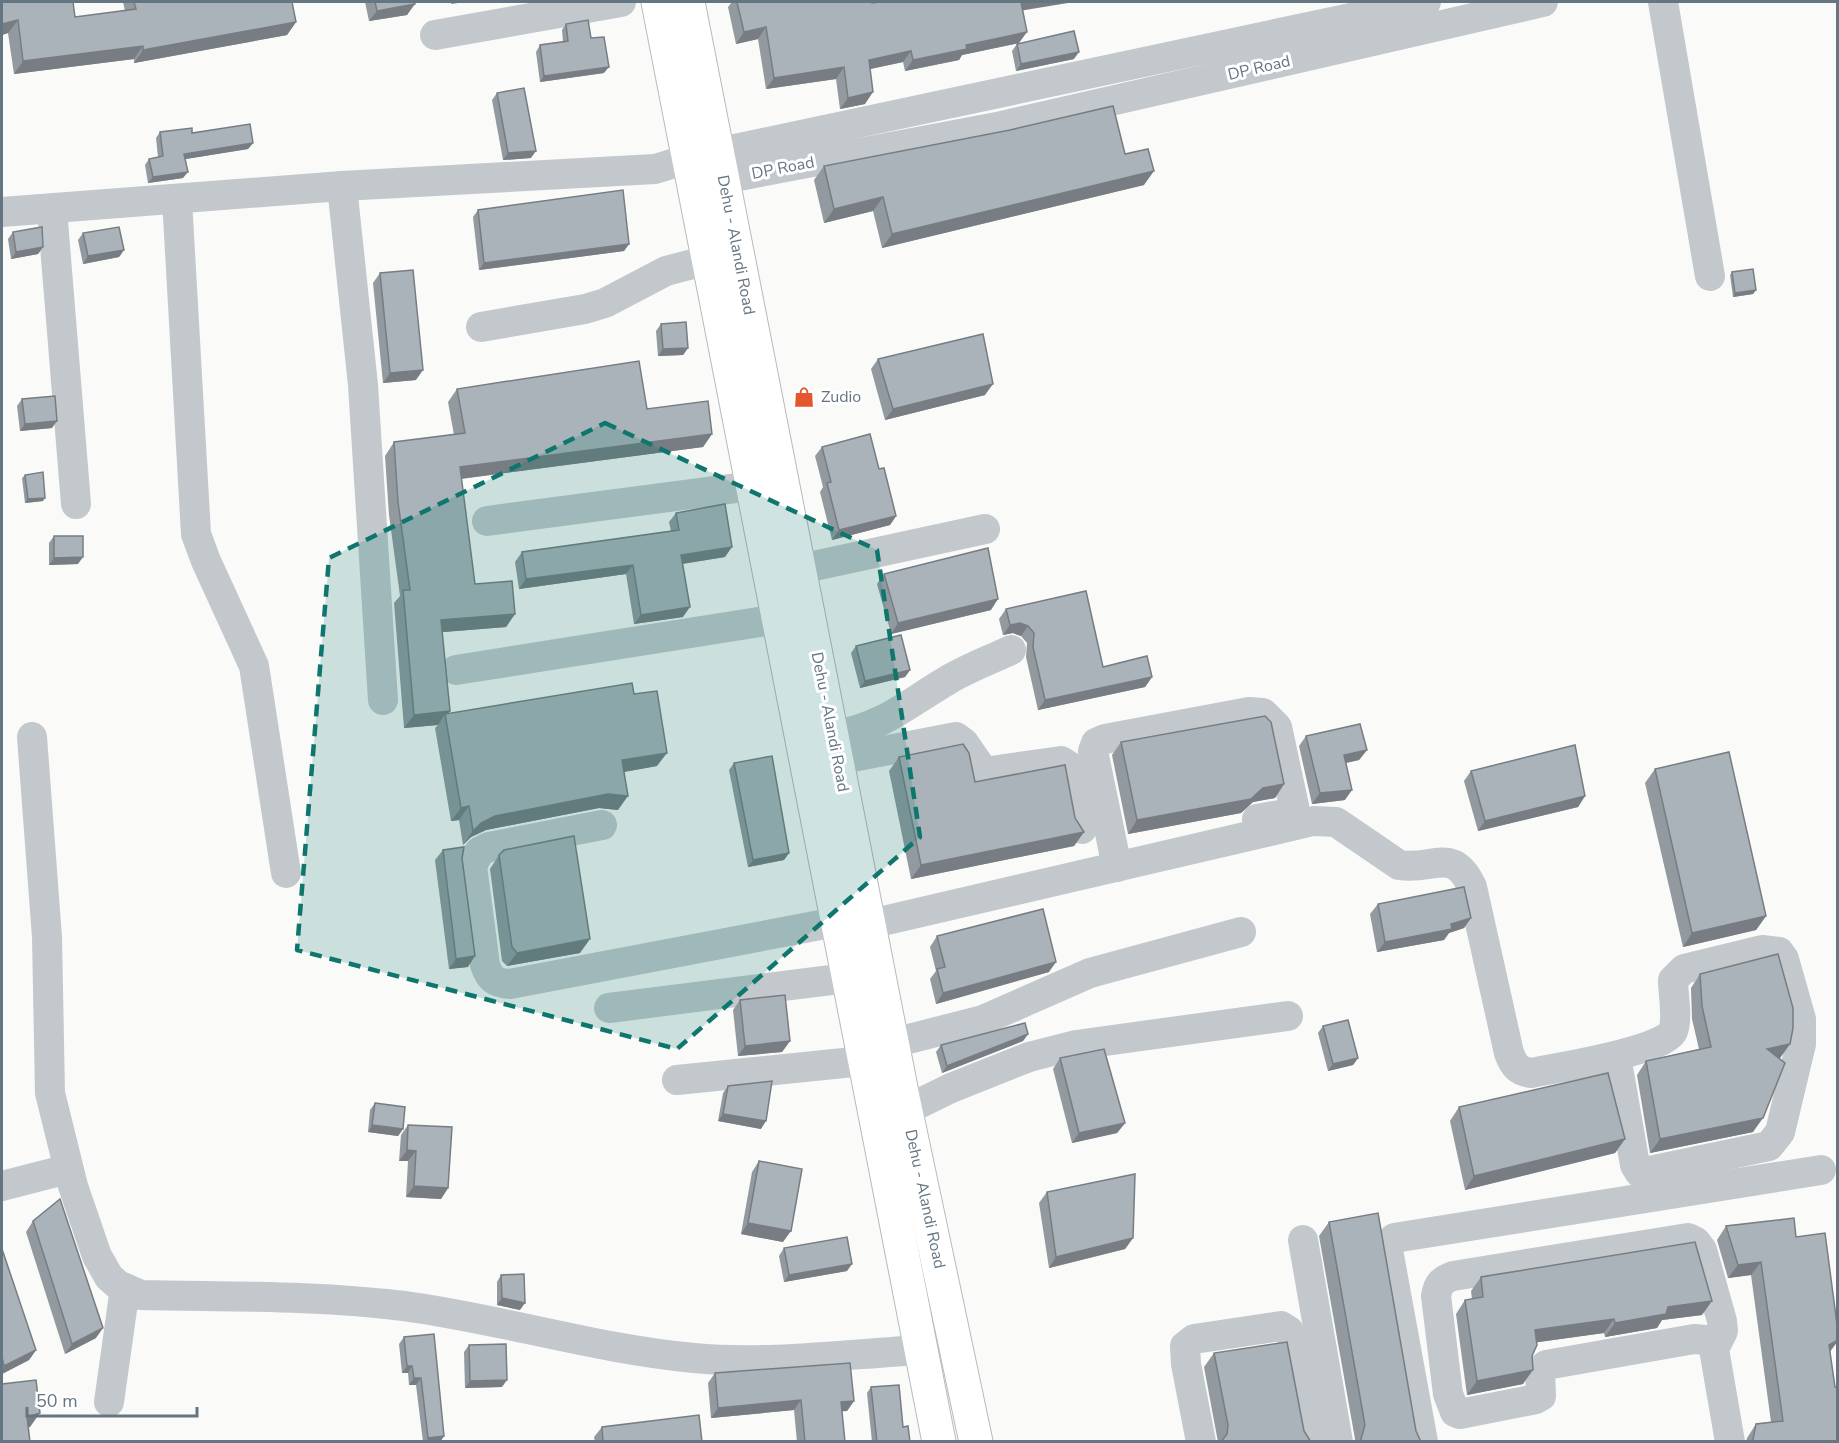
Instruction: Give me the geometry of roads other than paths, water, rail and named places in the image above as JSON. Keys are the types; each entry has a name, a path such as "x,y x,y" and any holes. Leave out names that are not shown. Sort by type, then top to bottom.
{"main road":[{"name":"Dehu - Alandi Road","path":"658,2 705,169 800,569 906,1110 976,1442"},
{"name":"Dehu - Alandi Road","path":"688,2 705,169 708,260 939,1442"}],"street":[{"path":"435,35 621,2"},
{"name":"DP Road","path":"342,186 705,169 1430,9 1543,2"},
{"path":"1663,2 1710,276"},
{"path":"2,212 342,186 363,385 383,700"},
{"path":"177,199 196,534 254,666 286,873"},
{"path":"52,208 76,504"},
{"path":"481,327 585,309 605,303 666,271 708,260"},
{"path":"487,521 752,486"},
{"path":"800,569 986,529"},
{"path":"456,670 777,619"},
{"path":"835,748 858,731 884,721 949,679 1011,650"},
{"path":"1117,867 1093,751 1095,743 1105,739 1249,712 1263,713 1277,727 1294,806 1285,814 1195,831 1197,849"},
{"path":"32,737 47,938 50,1093 68,1169 97,1256 109,1276 125,1288 141,1294 340,1299 405,1306 611,1347 696,1359 747,1360 921,1350"},
{"path":"835,748 956,737 964,743 984,772 1060,761 1069,766 1072,774 1082,829"},
{"path":"870,924 1324,820 1346,827 1399,865 1409,867 1438,861 1459,866 1472,887 1514,1065 1521,1071 1531,1073 1616,1056 1657,1044 1673,1032 1673,980 1684,969 1762,950 1779,952 1784,959 1801,1019 1801,1044 1780,1132 1769,1146 1760,1150 1640,1173 1635,1164 1616,1056"},
{"path":"602,825 489,847 479,852 472,866 485,965 488,976 497,983 510,984 837,922"},
{"path":"893,1043 983,1020 1090,973 1241,932"},
{"path":"609,1008 847,978"},
{"path":"906,1110 951,1088 1029,1057 1076,1045 1288,1016"},
{"path":"677,1080 863,1060"},
{"path":"2,1186 68,1169"},
{"path":"1423,1442 1388,1250 1390,1242 1401,1237 1821,1170"},
{"path":"1566,1210 1574,1256"},
{"path":"1714,1349 1723,1332 1722,1322 1708,1267 1696,1242 1688,1238 1453,1276 1444,1279 1438,1286 1436,1296 1448,1394 1455,1412 1460,1414 1536,1399 1541,1396 1542,1390 1540,1370 1546,1365 1694,1339 1706,1340 1714,1349 1730,1442"},
{"path":"1303,1240 1338,1442"},
{"path":"109,1402 125,1288"},
{"path":"1200,1442 1185,1346 1194,1340 1281,1326 1289,1331 1292,1340 1311,1442"}],"place":[{"name":"Zudio","path":"804,397"}]}
